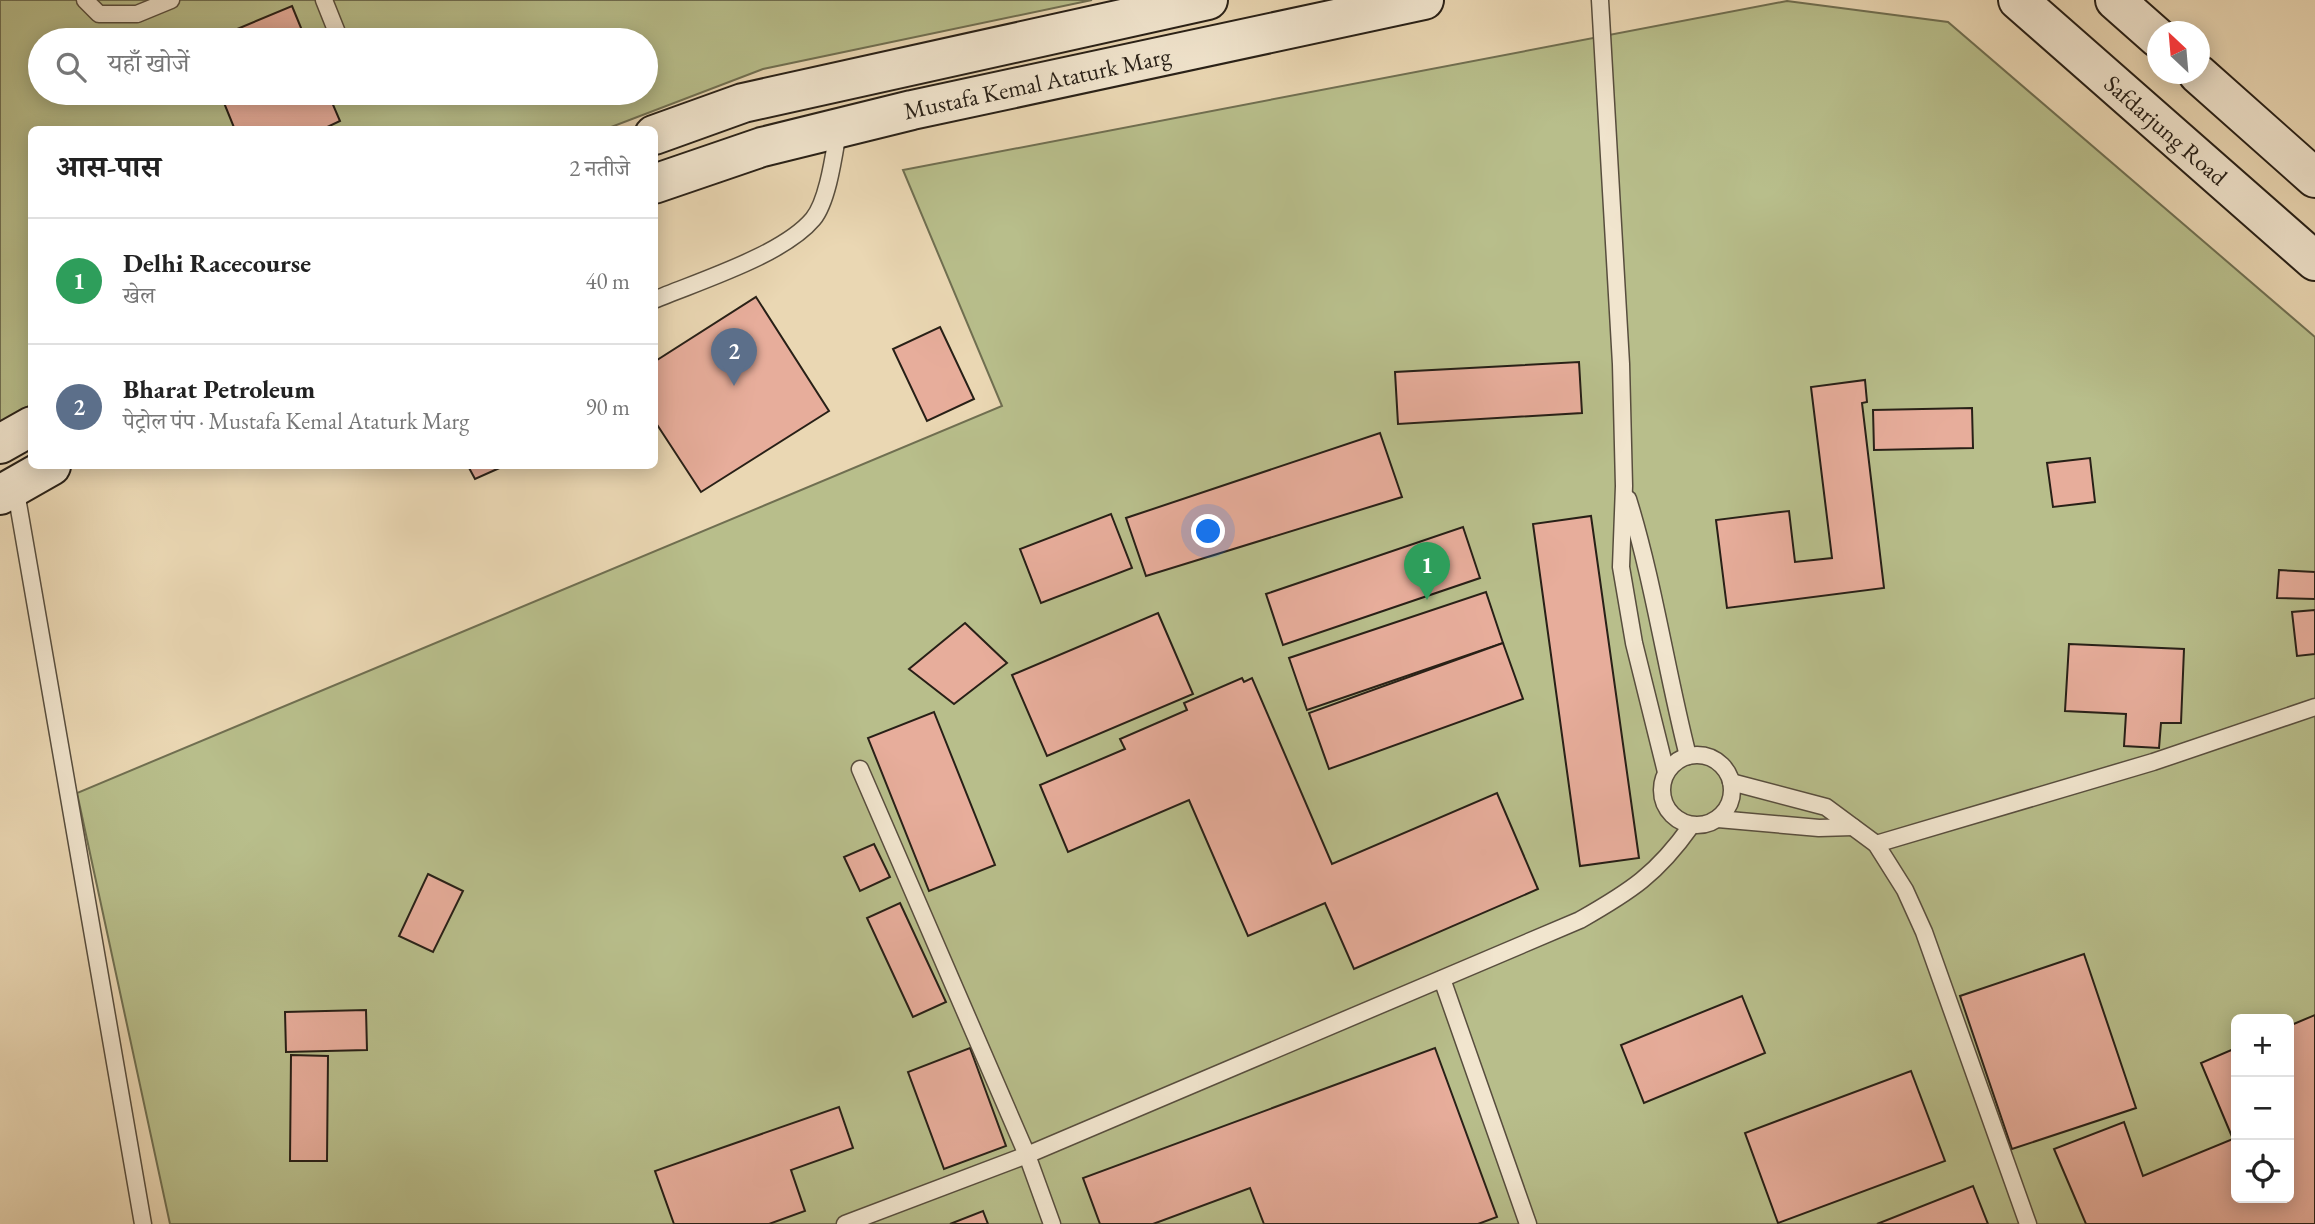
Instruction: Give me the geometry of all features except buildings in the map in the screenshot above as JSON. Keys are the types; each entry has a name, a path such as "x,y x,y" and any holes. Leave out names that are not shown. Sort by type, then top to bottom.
{"main road":[{"name":"Mustafa Kemal Ataturk Marg","path":"658,134 743,103 1208,0"},
{"name":"Mustafa Kemal Ataturk Marg","path":"658,183 762,148 838,128 1424,0"},
{"name":"Safdarjung Road","path":"2018,0 2315,261"},
{"path":"2115,0 2147,28"},
{"path":"2209,84 2315,178"},
{"path":"0,444 28,428"},
{"path":"8,490 46,469"}],"lane":[{"path":"86,0 99,14 137,14 171,0"},
{"path":"324,0 335,28"},
{"path":"1600,0 1621,364 1624,486 1621,567 1634,643 1666,772"},
{"path":"658,298 780,246 814,218 828,180 838,128"},
{"path":"1624,486 1647,561 1660,637 1688,756"},
{"path":"8,490 143,1224"},
{"path":"1876,844 2153,762 2315,707"},
{"path":"1702,755 1715,760 1731,782 1732,795 1727,809 1718,819 1705,825 1692,826 1678,821 1668,812 1662,799 1661,785 1666,772 1675,762 1688,756 1702,755"},
{"path":"860,769 1027,1155 1052,1224"},
{"path":"1731,782 1826,807 1876,844 1906,890 1924,932 2028,1224"},
{"path":"1718,819 1819,828 1853,827"},
{"path":"845,1224 1027,1155 1580,920 1631,891 1667,860 1692,826"},
{"path":"1441,979 1528,1224"}],"green space":[{"path":"0,0 1092,0 763,69 614,126 28,126 28,407 0,422"},
{"path":"1787,1 1948,22 2315,337 2315,1224 170,1224 77,793 1002,406 903,170"}],"place":[{"name":"Bharat Petroleum","path":"734,386"},
{"name":"Delhi Racecourse","path":"1427,600"}]}
